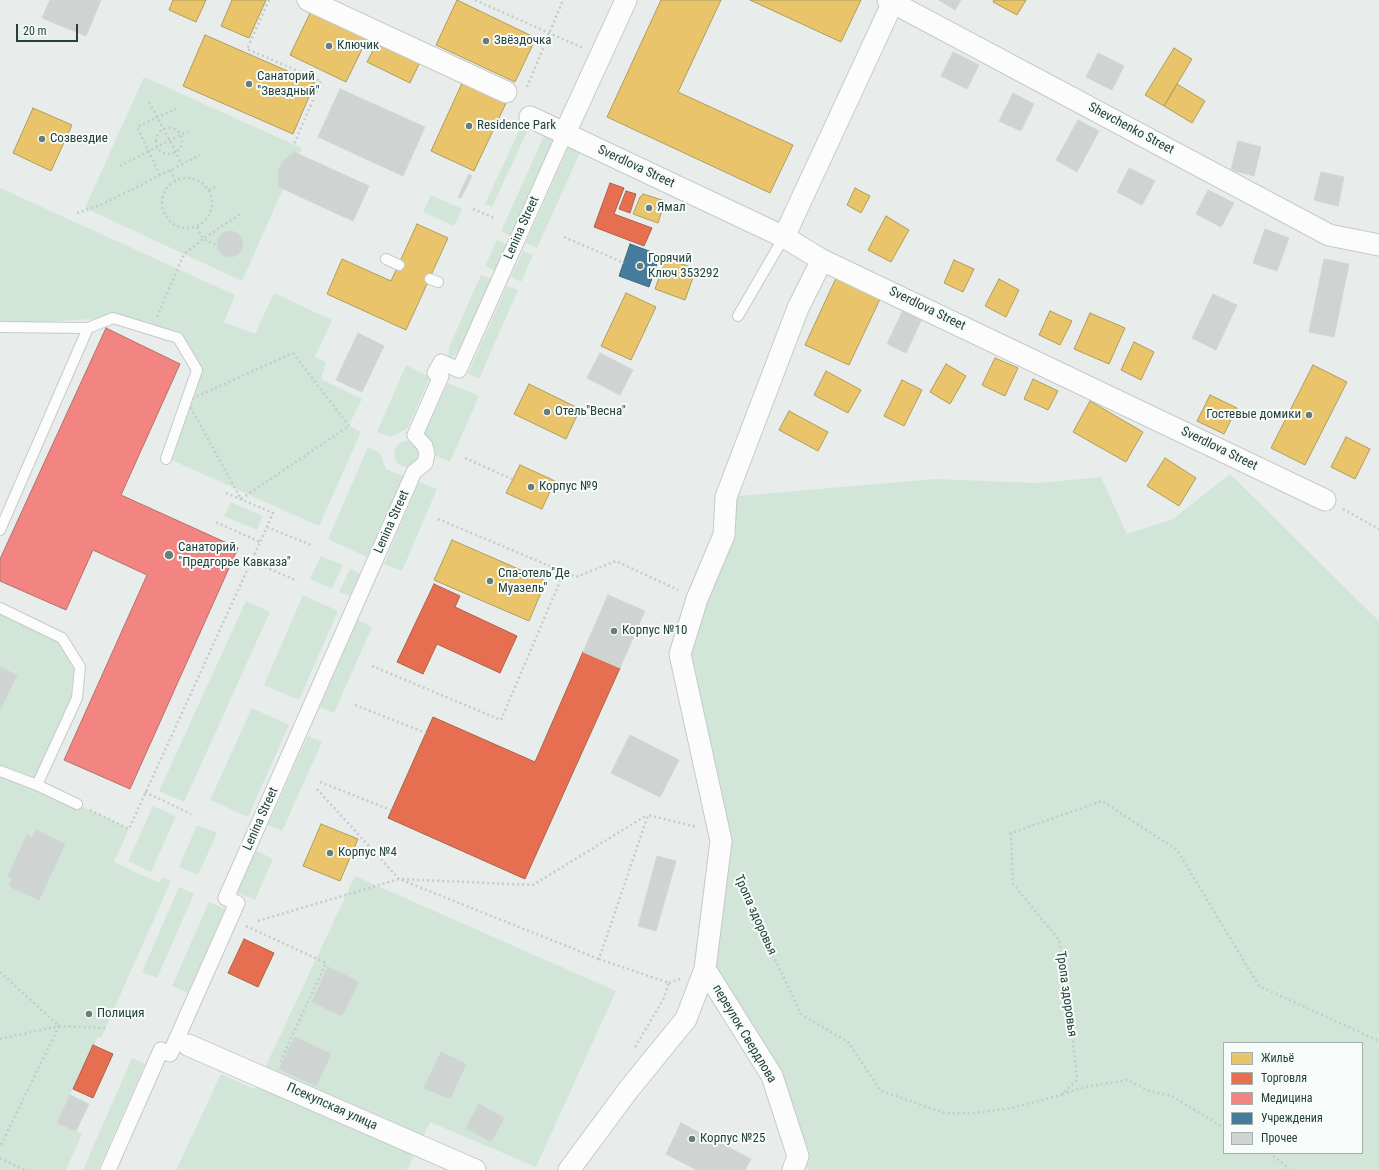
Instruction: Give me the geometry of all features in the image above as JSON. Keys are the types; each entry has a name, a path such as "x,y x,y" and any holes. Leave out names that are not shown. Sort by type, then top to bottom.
{"street":[{"path":"308,0 515,93"},
{"name":"Lenina Street","path":"108,1170 161,1050 170,1054 237,903 226,898 414,472 425,463 427,454 425,446 415,435 441,376 435,373 441,362 459,370 564,133 626,0"},
{"path":"784,237 890,1"},
{"name":"Shevchenko Street","path":"890,1 1329,234 1379,245"},
{"name":"Sverdlova Street","path":"530,117 784,237 822,260 1325,500"},
{"path":"569,1170 629,1089 686,1019 705,969 721,841 680,654 697,599 724,535 726,497 798,308 822,260"},
{"name":"переулок Свердлова","path":"705,969 772,1076 799,1165"},
{"name":"Псекупская улица","path":"188,1045 475,1170"}],"lane":[{"path":"738,316 784,237"},
{"path":"386,259 399,264"},
{"path":"0,327 88,328 113,318 178,338 197,370 166,459"},
{"path":"0,530 88,328"},
{"path":"0,608 62,638 80,667 77,698 37,785"},
{"path":"0,771 37,785 77,804"}],"path":[{"path":"269,0 247,49 321,81 294,144"},
{"path":"475,0 600,56"},
{"path":"515,93 549,33 563,0"},
{"path":"149,102 182,164"},
{"path":"160,175 137,127 176,109"},
{"path":"173,128 181,135 182,145 175,152 165,153 158,146 157,137 164,129 173,128"},
{"path":"120,166 188,132"},
{"path":"78,214 103,204 200,155"},
{"path":"171,170 175,180"},
{"path":"185,178 194,179 203,183 209,190 213,200 212,211 206,220 197,227 187,229 176,226 167,219 163,212 162,202 168,186 175,180 185,178"},
{"path":"209,190 216,186"},
{"path":"472,209 494,218"},
{"path":"162,305 184,254 203,239 242,213"},
{"path":"197,227 203,239 216,245"},
{"path":"564,237 624,262"},
{"path":"293,354 349,426 241,499 187,401 293,354"},
{"path":"465,458 512,479"},
{"path":"77,804 129,829 273,513 226,493"},
{"path":"1325,500 1379,529"},
{"path":"438,519 576,577 616,560 697,599"},
{"path":"213,521 260,542"},
{"path":"267,527 311,545"},
{"path":"251,561 295,580"},
{"path":"372,666 501,720 564,572"},
{"path":"355,705 426,733"},
{"path":"320,782 391,810"},
{"path":"317,789 399,879 599,959 669,983 663,1000 634,1047"},
{"path":"145,792 191,814"},
{"name":"Тропа здоровья","path":"737,875 801,1014 848,1042 881,1091 945,1113 974,1113 1011,1108 1061,1095 1077,1080 1070,1014 1058,940 1013,884 1011,833 1102,801 1177,850 1259,986 1379,1041"},
{"path":"258,921 399,879 532,885 648,815 719,832"},
{"path":"599,959 648,815"},
{"path":"242,924 326,963 271,1080"},
{"path":"0,972 59,1026"},
{"path":"0,1147 59,1026"},
{"path":"0,1039 59,1026 105,1028"},
{"path":"1061,1095 1085,1087 1128,1080 1149,1091 1172,1096 1223,1127"},
{"path":"1270,1154 1285,1165 1288,1170"},
{"path":"0,1158 24,1170"}],"green space":[{"path":"144,77 302,148 299,154 294,152 283,161 278,171 279,187 283,189 242,281 85,208"},
{"path":"524,120 531,123 492,207 485,204"},
{"path":"548,127 559,132 512,237 501,231"},
{"path":"571,141 583,146 537,248 526,243"},
{"path":"0,188 235,295 224,322 255,334 274,293 332,320 315,357 326,362 321,379 362,399 349,425 361,432 319,526 167,458 197,370 178,338 113,318 0,324"},
{"path":"431,195 462,209 454,226 423,212"},
{"path":"497,240 507,245 495,271 485,266"},
{"path":"523,251 533,255 521,282 511,277"},
{"path":"481,275 492,279 459,351 448,361 449,347"},
{"path":"507,286 518,290 479,379 468,374"},
{"path":"406,365 430,377 407,429 390,437 377,432"},
{"path":"448,383 479,396 450,462 432,454 432,443 424,435"},
{"path":"407,441 416,445 420,454 416,463 407,467 398,463 394,454 398,445"},
{"path":"368,447 380,453 386,469 403,476 367,557 328,539"},
{"path":"1230,474 1379,621 1379,1170 809,1170 798,1156 772,1076 705,969 721,841 680,654 726,497 935,479 1038,483 1101,477 1127,534 1173,519"},
{"path":"419,482 437,489 402,571 384,564"},
{"path":"231,502 263,516 257,530 224,516"},
{"path":"321,556 343,565 332,589 310,579"},
{"path":"350,569 360,573 350,596 339,592"},
{"path":"303,595 338,611 299,700 264,685"},
{"path":"246,601 270,612 184,802 159,791"},
{"path":"0,608 63,639 80,667 76,697 38,785 129,829 114,862 159,883 162,877 171,881 101,1038 98,1037 57,1122 82,1134 66,1170 0,1170"},
{"path":"358,620 372,627 334,713 320,707"},
{"path":"252,708 289,725 248,817 210,800"},
{"path":"308,736 322,742 282,831 268,825"},
{"path":"153,806 176,816 151,872 128,861"},
{"path":"197,825 217,833 198,875 179,867"},
{"path":"255,850 273,859 255,900 236,892"},
{"path":"355,876 616,991 536,1167 430,1122 407,1170 176,1170 221,1074 255,1089"},
{"path":"179,887 194,894 157,978 142,972"},
{"path":"209,902 225,909 188,993 172,986"},
{"path":"132,1058 145,1064 98,1170 83,1170"}],"building: Жильё":[{"path":"173,0 206,0 196,22 169,10"},
{"path":"232,0 266,0 249,38 221,26"},
{"name":"Звёздочка","path":"457,0 536,38 515,82 436,45"},
{"path":"661,0 721,0 678,92 793,145 770,193 607,117"},
{"path":"750,0 861,0 841,42"},
{"path":"994,0 1026,0 1017,15 993,2"},
{"name":"Ключик","path":"312,9 368,37 346,82 290,55"},
{"name":"Санаторий \"Звездный\"","path":"205,35 315,83 293,134 183,86"},
{"path":"379,39 421,60 410,83 367,62"},
{"path":"1174,48 1192,59 1164,106 1145,95"},
{"name":"Residence Park","path":"463,81 507,101 474,171 431,151"},
{"path":"1177,84 1205,101 1192,123 1164,106"},
{"name":"Созвездие","path":"33,108 72,125 51,171 13,153"},
{"path":"855,188 870,196 861,213 847,205"},
{"name":"Ямал","path":"643,194 665,201 658,223 633,214 640,197"},
{"path":"886,216 909,230 891,262 868,250"},
{"path":"417,224 448,238 406,330 327,294 342,259 391,281"},
{"path":"666,258 696,269 685,300 655,289"},
{"path":"954,260 974,269 963,292 944,283"},
{"path":"837,276 881,297 849,365 805,345"},
{"path":"999,279 1019,290 1006,317 985,306"},
{"path":"626,293 656,307 631,360 601,346"},
{"path":"1050,311 1072,321 1060,345 1039,335"},
{"path":"1090,313 1125,328 1109,364 1074,349"},
{"path":"1134,342 1154,352 1141,380 1121,370"},
{"path":"995,358 1018,368 1005,396 982,385"},
{"path":"946,364 966,376 950,404 930,392"},
{"name":"Гостевые домики","path":"1313,365 1347,382 1305,465 1271,448"},
{"path":"826,371 861,390 848,413 814,395"},
{"path":"1033,379 1058,391 1048,410 1024,399"},
{"path":"902,380 922,390 904,426 884,416"},
{"name":"Отель\"Весна\"","path":"529,384 580,409 566,439 514,414"},
{"path":"1210,395 1237,408 1224,434 1197,421"},
{"path":"1090,401 1143,432 1126,462 1073,432"},
{"path":"789,411 828,432 818,451 779,430"},
{"path":"1346,437 1370,449 1355,479 1331,467"},
{"path":"1165,458 1196,478 1179,506 1147,486"},
{"name":"Корпус №9","path":"520,465 555,481 542,509 506,493"},
{"name":"Спа-отель\"Де Муазель\"","path":"452,540 546,581 529,621 434,580"},
{"name":"Корпус №4","path":"321,824 358,839 340,881 303,866"}],"building: Торговля":[{"path":"610,183 624,188 614,214 652,228 644,246 594,227"},
{"path":"626,191 636,194 630,213 619,209"},
{"path":"434,584 460,596 455,607 517,636 500,673 437,644 423,674 397,662"},
{"path":"583,652 620,668 525,879 388,818 433,717 535,762"},
{"path":"244,939 274,953 258,987 228,973"},
{"path":"93,1045 113,1054 93,1098 73,1089"}],"building: Медицина":[{"name":"Санаторий \"Предгорье Кавказа\"","path":"106,328 180,364 121,495 238,548 130,789 64,760 147,575 93,550 66,610 0,581 0,559"}],"building: Учреждения":[{"name":"Горячий Ключ 353292","path":"630,244 660,255 649,287 619,276"}],"building: Прочее":[{"path":"50,0 101,0 86,36 42,18"},
{"path":"939,0 961,0 955,10"},
{"path":"953,52 979,65 967,89 941,76"},
{"path":"1098,53 1124,66 1112,90 1086,77"},
{"path":"340,89 425,127 403,176 318,137"},
{"path":"1013,93 1034,104 1021,131 999,121"},
{"path":"1078,120 1099,131 1077,172 1056,160"},
{"path":"1238,141 1261,147 1254,176 1231,170"},
{"path":"294,152 369,186 353,221 279,187 278,171 283,161"},
{"path":"1129,168 1155,181 1142,205 1117,192"},
{"path":"1321,172 1344,177 1338,206 1314,200"},
{"path":"469,174 472,176 461,198 458,197"},
{"path":"1208,190 1234,203 1221,227 1196,214"},
{"path":"1265,229 1289,238 1277,271 1253,263"},
{"path":"230,231 239,235 243,244 239,253 230,257 221,253 217,244 221,235"},
{"path":"1324,259 1349,264 1334,337 1309,332"},
{"path":"1213,294 1237,305 1216,350 1192,338"},
{"path":"903,310 922,319 906,353 887,344"},
{"path":"358,333 384,346 362,392 336,380"},
{"path":"600,353 633,370 620,395 587,378"},
{"name":"Корпус №10","path":"608,595 645,611 620,668 583,652"},
{"path":"0,667 17,675 0,710"},
{"path":"630,735 679,760 660,797 611,773"},
{"path":"36,830 65,844 39,900 9,886 13,878 8,876 27,835 32,838"},
{"path":"657,856 676,861 656,931 638,926"},
{"path":"328,967 359,982 342,1016 312,1002"},
{"path":"295,1037 331,1054 316,1086 279,1069"},
{"path":"441,1052 466,1064 450,1099 424,1088"},
{"path":"70,1095 89,1104 76,1131 57,1123"},
{"path":"479,1104 504,1118 491,1142 466,1128"},
{"name":"Корпус №25","path":"681,1123 751,1159 745,1170 697,1170 666,1154"}],"place":[{"name":"Звёздочка","path":"486,41"},
{"name":"Ключик","path":"329,46"},
{"name":"Санаторий \"Звездный\"","path":"249,84"},
{"name":"Residence Park","path":"469,126"},
{"name":"Созвездие","path":"42,139"},
{"name":"Ямал","path":"649,208"},
{"name":"Горячий Ключ 353292","path":"640,266"},
{"name":"Отель\"Весна\"","path":"547,412"},
{"name":"Гостевые домики","path":"1309,415"},
{"name":"Корпус №9","path":"531,487"},
{"name":"Санаторий \"Предгорье Кавказа\"","path":"169,555"},
{"name":"Спа-отель\"Де Муазель\"","path":"490,581"},
{"name":"Корпус №10","path":"614,631"},
{"name":"Корпус №4","path":"330,853"},
{"name":"Полиция","path":"89,1014"},
{"name":"Корпус №25","path":"692,1139"}]}
